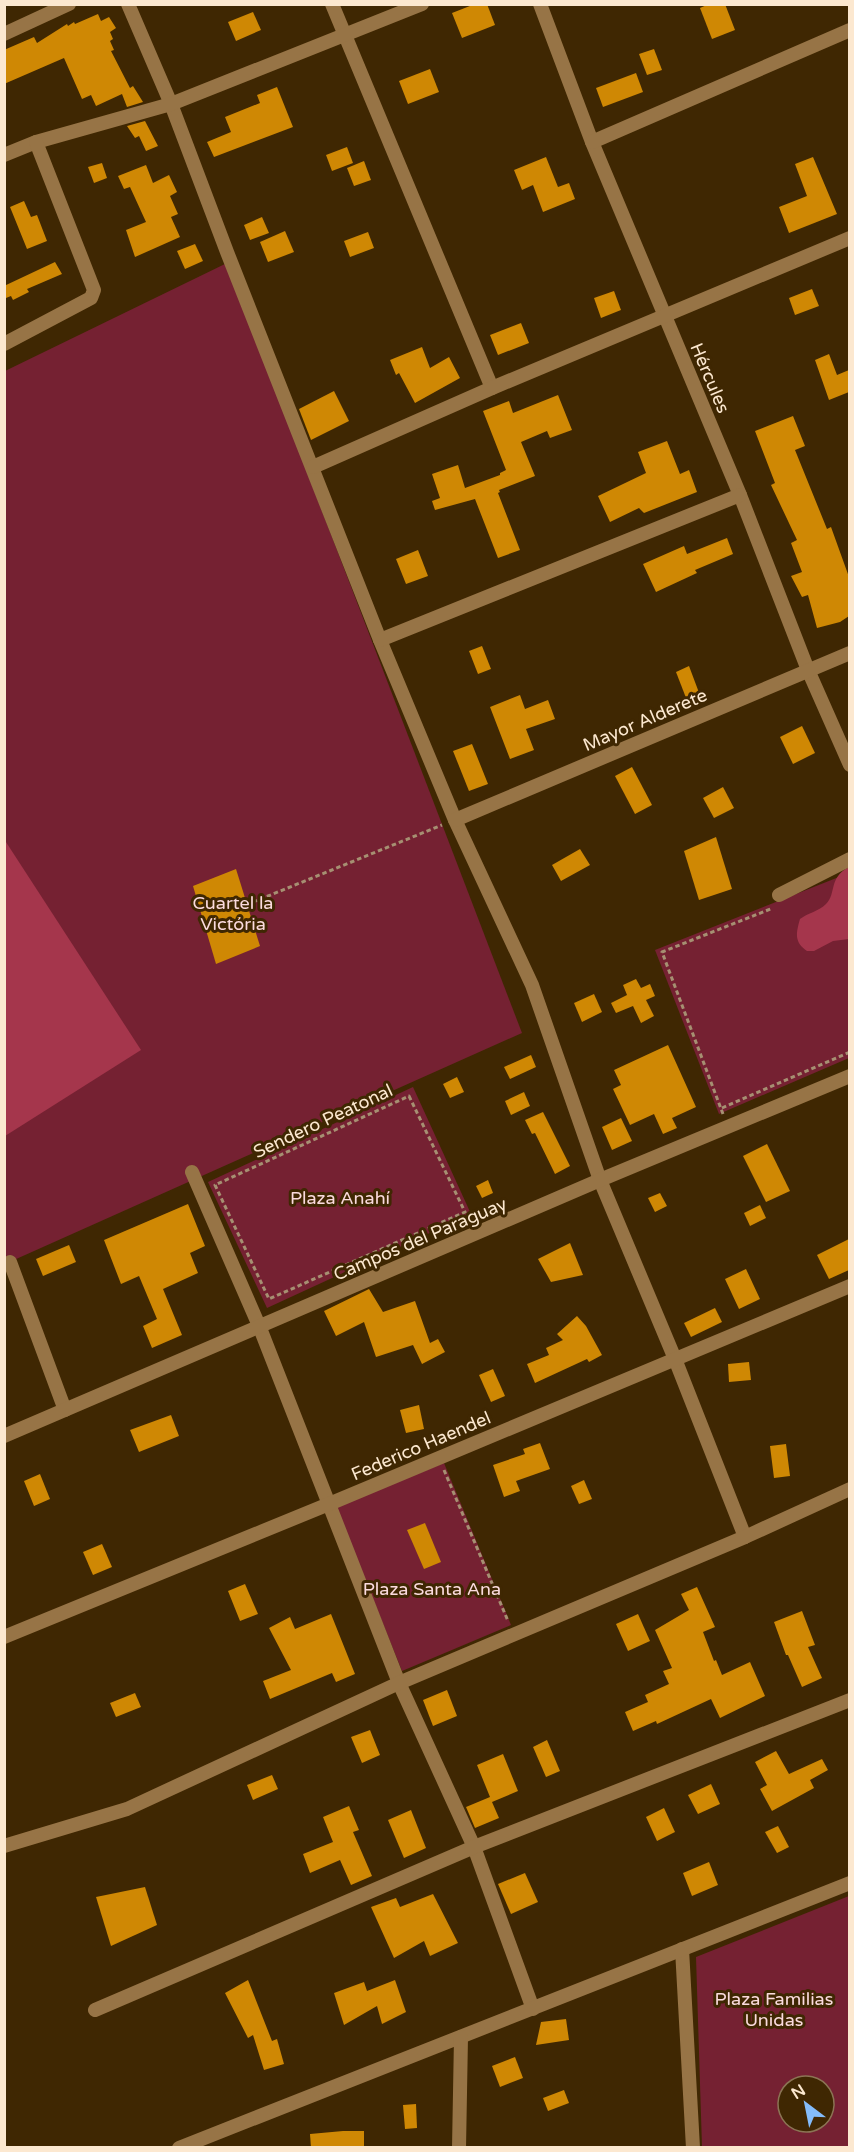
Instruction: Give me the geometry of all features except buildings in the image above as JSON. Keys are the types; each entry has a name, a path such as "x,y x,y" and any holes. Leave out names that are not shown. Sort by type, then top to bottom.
{"street":[{"path":"4,34 69,4"},
{"path":"128,4 171,104 231,263 380,640 456,820 532,985 600,1180 675,1359 745,1537"},
{"path":"332,4 492,388"},
{"path":"4,155 36,142 171,104 422,4"},
{"name":"Hércules","path":"540,4 592,142 740,495 808,670 849,765"},
{"path":"592,142 849,30"},
{"path":"4,344 91,298 94,290 36,142"},
{"path":"313,467 492,388 849,239"},
{"path":"380,640 740,495"},
{"name":"Mayor Alderete","path":"456,820 849,653"},
{"path":"781,899 849,860"},
{"name":"Campos del Paraguay","path":"4,1436 260,1328 600,1180 849,1076"},
{"path":"192,1172 260,1328 399,1683 474,1847 533,2009"},
{"path":"10,1262 65,1410"},
{"name":"Federico Haendel","path":"4,1637 329,1504 849,1286"},
{"path":"4,1846 126,1809 399,1683 745,1537 849,1489"},
{"path":"95,2010 474,1847 849,1700"},
{"path":"179,2148 849,1882"},
{"path":"681,1949 693,2148"},
{"path":"459,2148 461,2037"}],"path":[{"path":"246,905 456,820"},
{"path":"781,899 662,952 722,1108 849,1052"},
{"name":"Sendero Peatonal","path":"409,1096 465,1212 269,1299 215,1185 409,1096"},
{"path":"442,1466 509,1624"}],"green space":[{"name":"Cuartel la Victória","path":"227,263 522,1033 5,1264 5,371"},
{"path":"849,873 849,1058 719,1114 655,950"},
{"name":"Plaza Anahí","path":"413,1087 471,1214 267,1308 208,1182"},
{"name":"Plaza Santa Ana","path":"444,1463 511,1625 402,1671 336,1507"},
{"name":"Plaza Familias Unidas","path":"849,1896 849,2147 702,2147 696,1957"}],"shaded area":[{"path":"4,839 141,1050 5,1136 4,1136"},
{"path":"849,867 849,939 833,941 814,951 807,951 797,937 800,919 826,904 838,876"}]}
